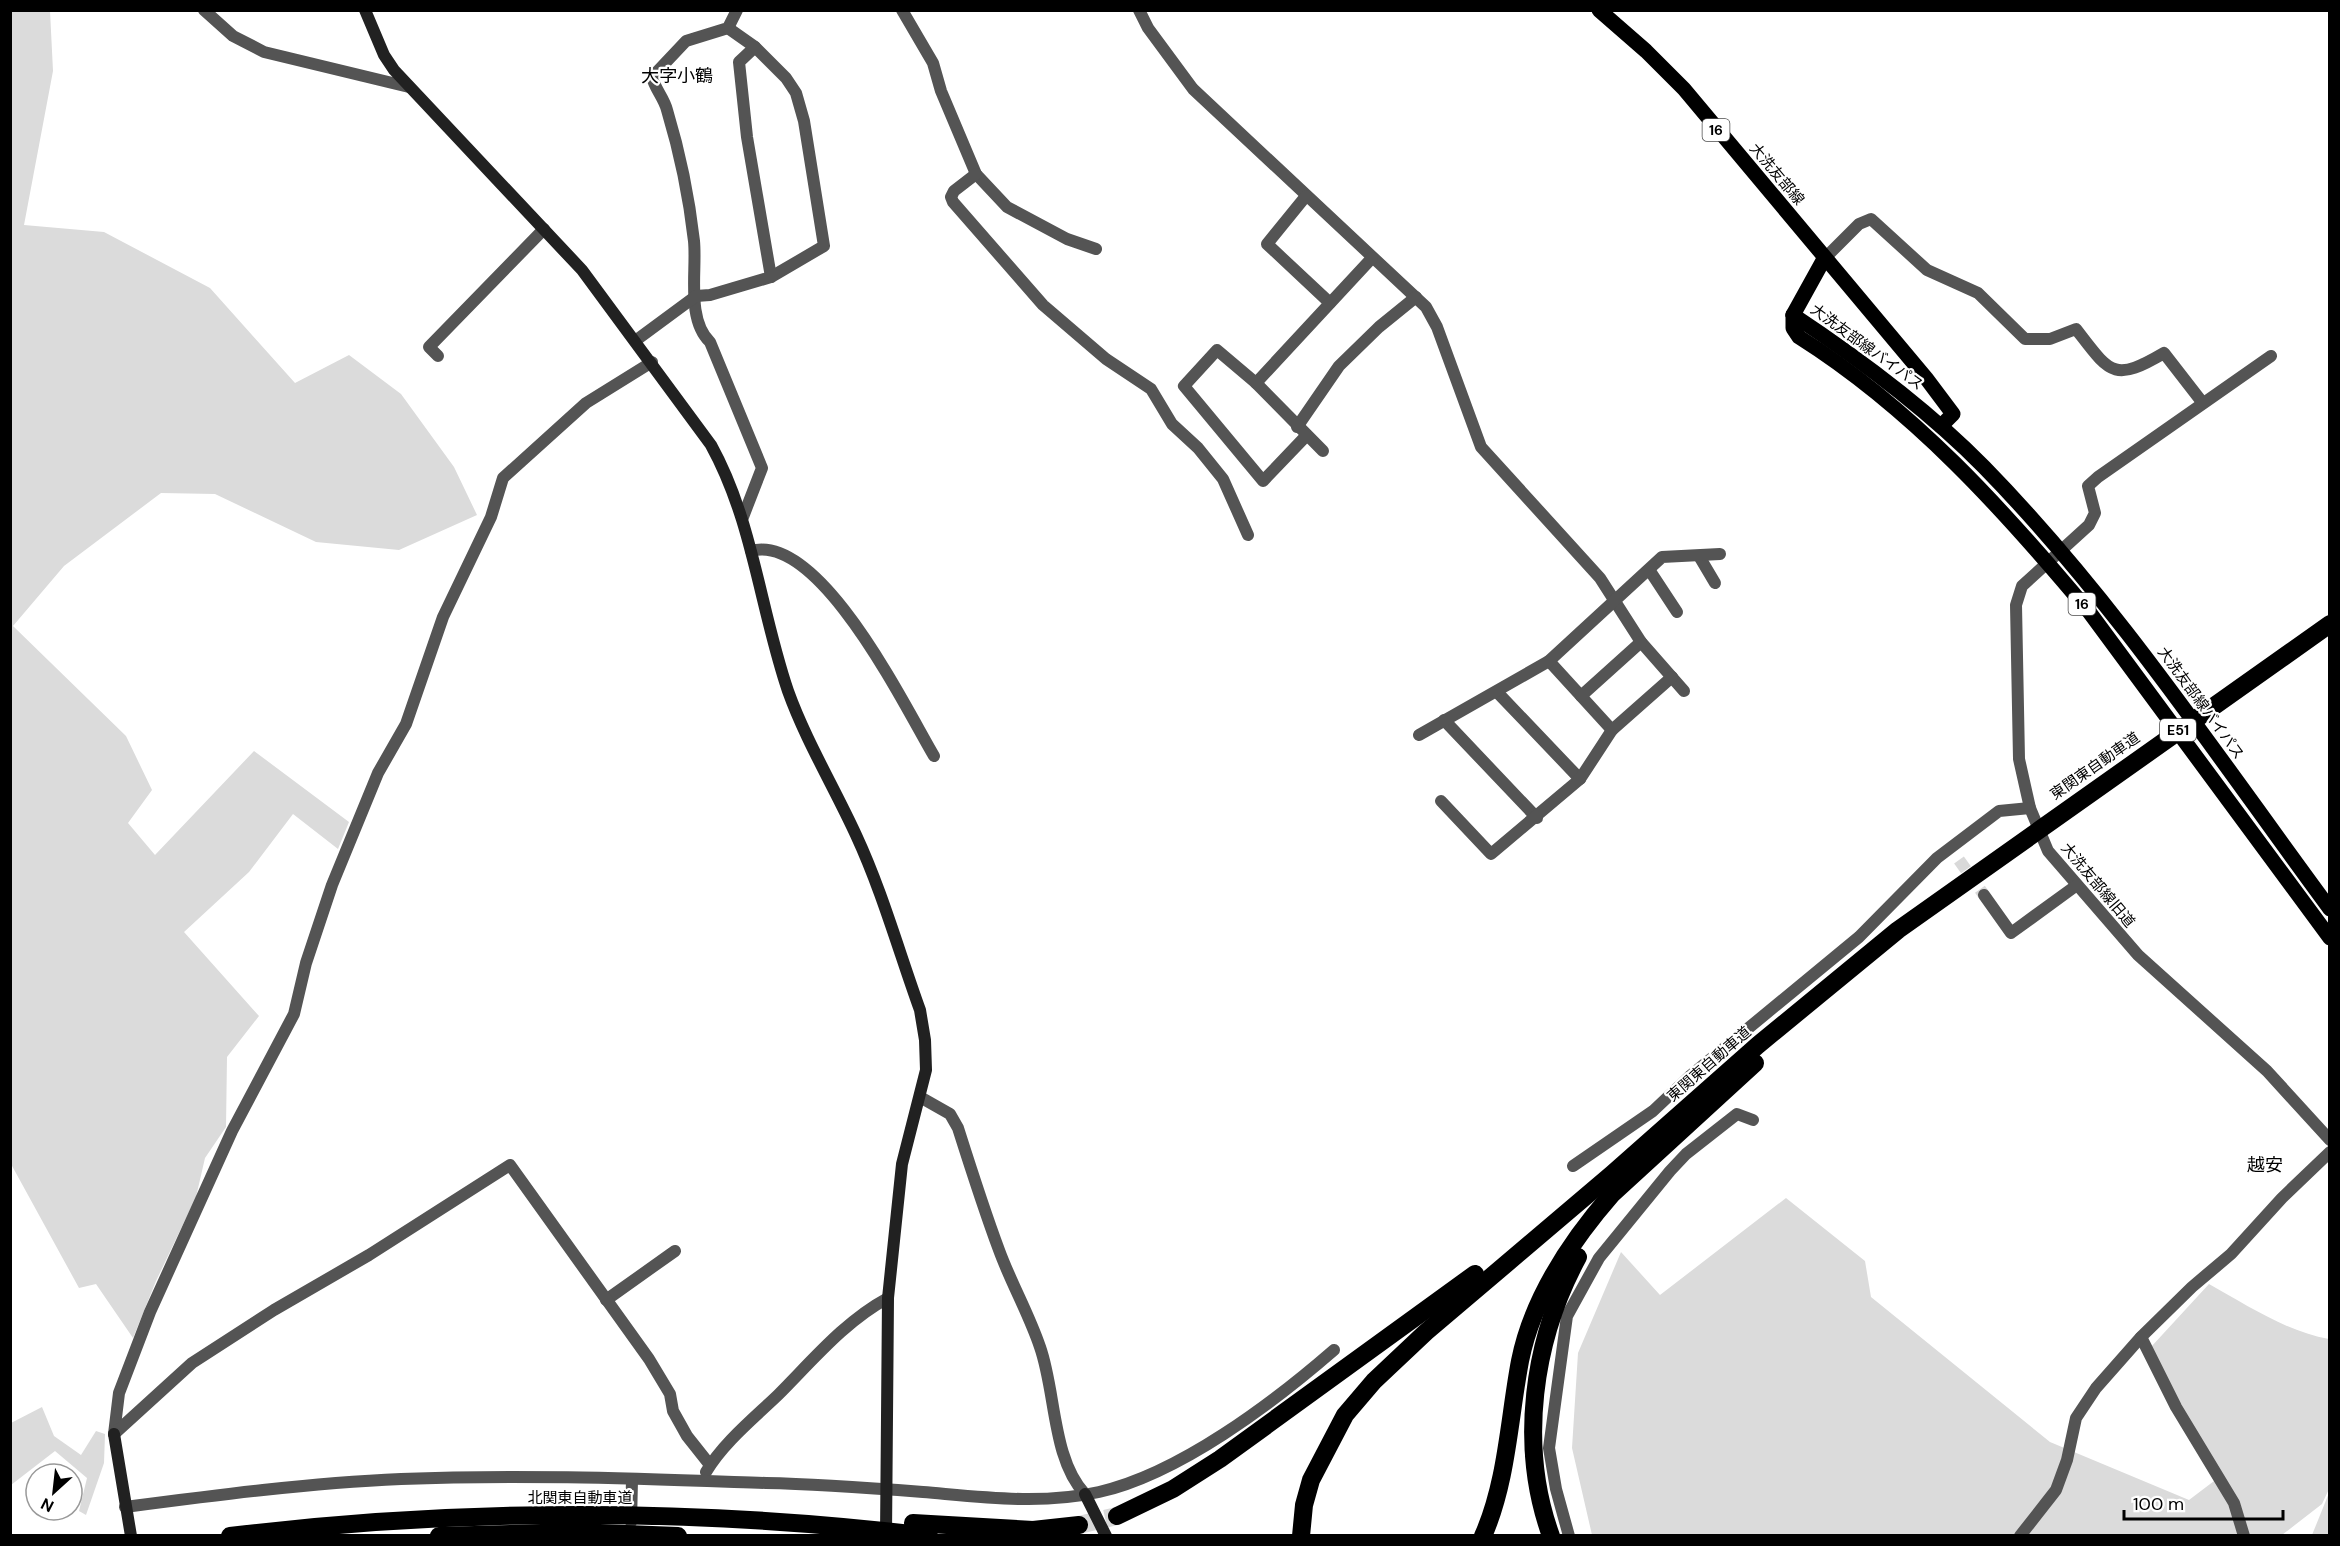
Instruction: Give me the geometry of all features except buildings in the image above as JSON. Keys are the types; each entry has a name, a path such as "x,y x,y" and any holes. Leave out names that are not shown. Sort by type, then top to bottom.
{"highway":[{"name":"東関東自動車道","path":"1674,1128 1944,900 2028,837 2330,624"},
{"path":"1117,1516 1173,1489 1297,1405 1674,1128"},
{"path":"1301,1536 1304,1505 1316,1470 1330,1440 1357,1400 1426,1332 1612,1174 1674,1128"},
{"path":"1483,1536 1501,1475 1521,1359 1537,1309 1560,1265 1591,1219 1674,1128"},
{"path":"1551,1536 1539,1486 1534,1426 1538,1371 1551,1317 1577,1259 1597,1226 1674,1128"},
{"name":"北関東自動車道","path":"230,1536 365,1522 574,1514 704,1518 929,1536"},
{"path":"704,1518 845,1518 1033,1530 1079,1526"},
{"path":"439,1536 574,1532 678,1536"}],"main road":[{"name":"大洗友部線","path":"1599,10 1646,51 1684,89 1824,259 1919,369 1953,414 1941,426"},
{"path":"1793,315 1824,259"},
{"name":"大洗友部線バイパス","path":"1793,315 1860,362 1941,426 1983,467 2062,552 2106,604 2330,909"},
{"name":"大洗友部線バイパス","path":"1793,315 1793,328 1799,337 1868,386 1916,426 1973,480 2048,562 2090,613 2330,938"}],"street":[{"path":"204,10 232,36 264,52 409,87"},
{"path":"365,10 384,55 409,87 582,270 652,362 711,445 727,473 743,517 779,666 792,702 857,837 920,1010 926,1057 920,1097 902,1164 888,1298 886,1536"},
{"path":"737,10 728,28 686,41 652,77 666,106 687,191 694,242 696,296 701,333 710,342 762,468 743,517"},
{"path":"902,10 933,63 941,91 976,174 1007,207 1067,239 1096,249"},
{"path":"1139,10 1148,28 1193,89 1416,297 1437,327 1481,447 1600,578 1641,642 1684,691"},
{"path":"635,341 696,296 710,295 771,277 824,246 804,121 796,93 786,78 755,47 728,28"},
{"path":"755,47 739,62 747,137 771,277"},
{"path":"976,174 954,191 951,197 953,202 1043,304 1106,359 1151,389 1172,424 1198,448 1223,479 1248,535"},
{"path":"1306,196 1267,244 1330,303"},
{"path":"1824,259 1859,224 1871,219 1927,270 1978,293 2025,339 2050,339 2076,329 2110,369 2123,372 2138,369 2164,353 2202,402 2271,356"},
{"path":"438,356 429,347 544,229"},
{"path":"1256,383 1372,258"},
{"path":"1323,451 1302,431 1256,383 1217,350 1184,386 1263,481 1302,431 1339,366 1379,327 1416,297"},
{"path":"131,1536 114,1434 119,1394 150,1312 232,1131 288,1029 301,993 306,963 344,855 378,773 410,715 443,617 491,517 499,485 503,478 586,403 652,362"},
{"name":"大洗友部線旧道","path":"2202,402 2088,486 2095,513 2090,525 2022,586 2016,605 2019,759 2030,808 2048,850 2138,956 2266,1071 2330,1140"},
{"path":"751,551 762,548 779,554 825,584 871,649 934,756"},
{"path":"1419,735 1549,661 1650,571 1662,557 1720,554"},
{"path":"1698,556 1715,584"},
{"path":"1650,571 1677,612"},
{"path":"1581,696 1641,642"},
{"path":"1549,661 1612,730"},
{"path":"1441,801 1491,854 1537,818 1580,779 1612,730 1672,677"},
{"path":"1497,692 1580,779"},
{"path":"1444,720 1537,818"},
{"path":"1573,1166 1667,1100 1689,1077 1859,937 1950,848 1999,811 2030,808"},
{"path":"1950,848 1959,860"},
{"path":"1984,895 2012,933 2077,885"},
{"path":"920,1097 950,1114 958,1128 1000,1252 1040,1345 1050,1382 1060,1439 1078,1487 1085,1494 1106,1536"},
{"path":"1569,1536 1556,1489 1549,1448 1567,1316 1599,1258 1686,1154 1737,1114 1753,1120"},
{"path":"2020,1536 2056,1490 2067,1460 2076,1418 2085,1401 2141,1337 2192,1287 2231,1254 2282,1198 2330,1152"},
{"path":"114,1434 192,1364 274,1310 369,1255 510,1165 650,1359 670,1394 673,1411 687,1436 710,1465"},
{"path":"606,1300 675,1251"},
{"path":"700,1480 710,1465 848,1327 870,1307 888,1298"},
{"path":"2141,1337 2176,1407 2234,1503 2244,1536"},
{"path":"125,1507 254,1491 400,1479 546,1477 632,1484 700,1480 1023,1500 1085,1494 1108,1490 1148,1475 1217,1438 1272,1402 1334,1350"},
{"path":"631,1536 632,1484"}],"shaded area":[{"path":"10,11 50,11 53,71 24,225 104,232 210,288 295,383 349,355 401,394 454,467 477,515 399,550 316,542 215,494 161,493 64,566 13,626 126,736 152,790 128,823 155,855 254,751 349,822 338,849 293,814 249,872 184,932 259,1016 227,1057 226,1127 205,1158 196,1197 156,1281 133,1338 96,1284 79,1288 11,1164"},
{"path":"1786,1198 1865,1261 1871,1297 2050,1442 2189,1500 2218,1478 2151,1347 2209,1284 2283,1324 2329,1339 2329,1489 2322,1504 2282,1535 1592,1535 1572,1448 1578,1353 1621,1252 1660,1295"},
{"path":"42,1407 54,1436 81,1455 96,1431 105,1434 104,1463 86,1515 84,1514 84,1490 87,1478 84,1475 84,1462 68,1462 55,1451 41,1462 24,1462 24,1475 11,1485 11,1423"},
{"path":"2329,1493 2329,1535 2312,1535"}],"tunnel":[{"path":"1959,860 1984,895"},
{"path":"1079,1525 1117,1516"}],"district":[{"name":"大字小鶴","path":"677,76"},
{"name":"越安","path":"2265,1165"}]}
